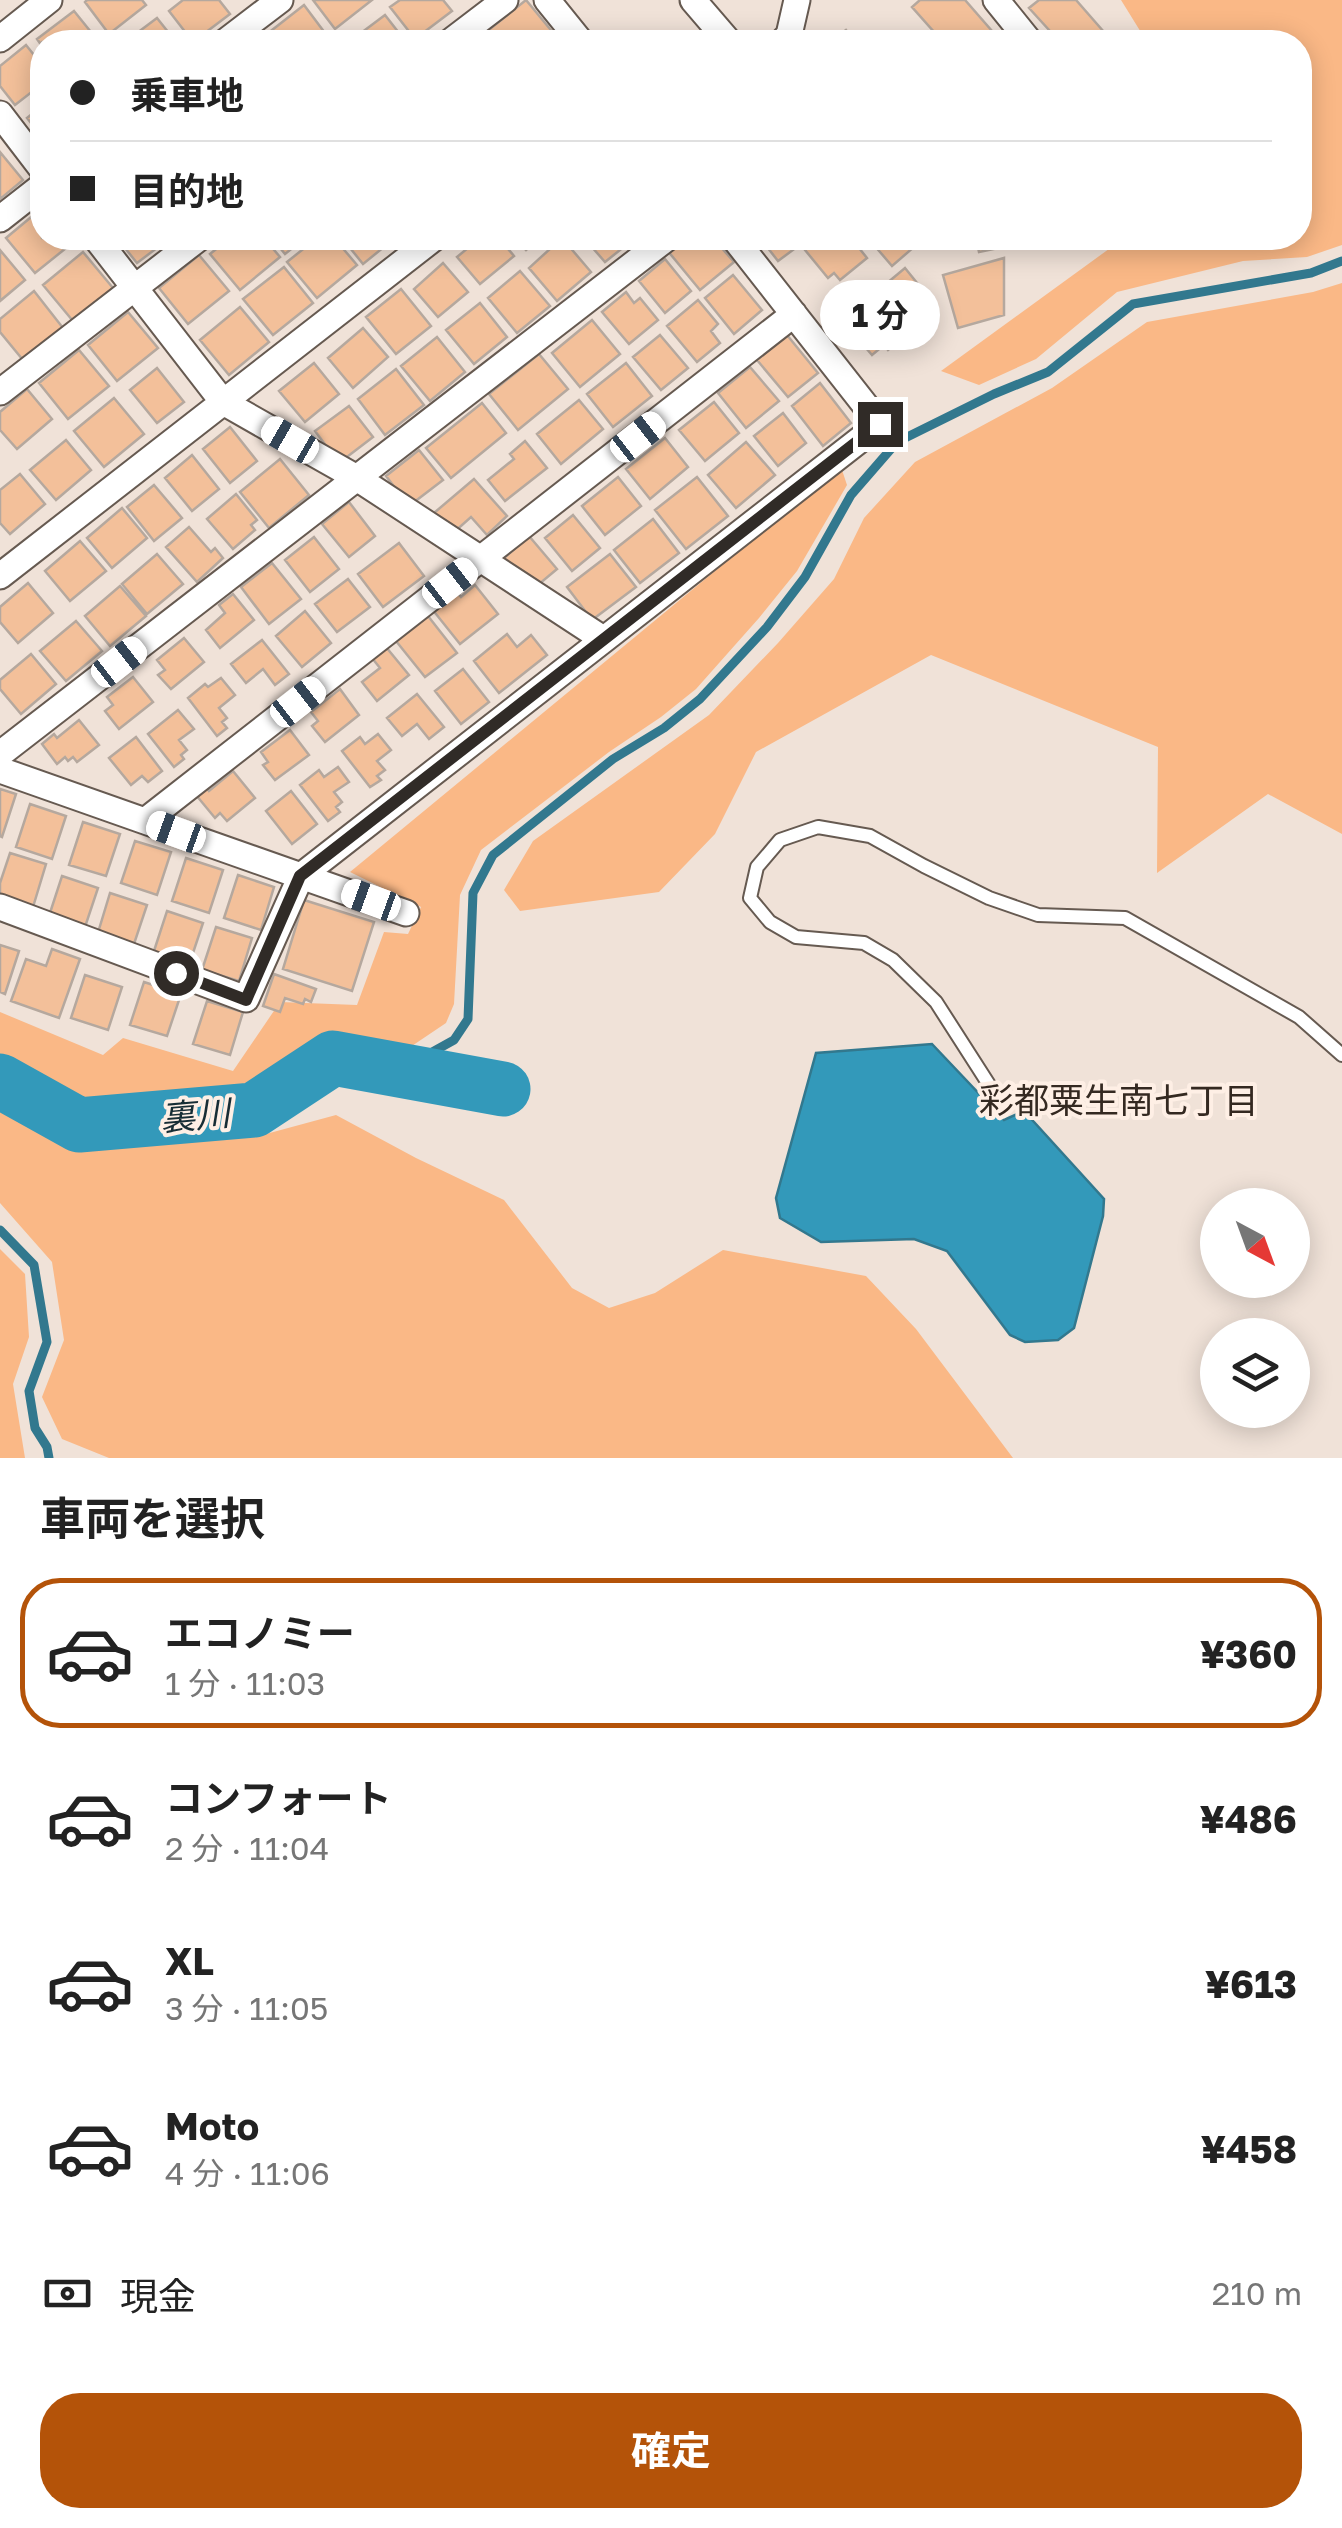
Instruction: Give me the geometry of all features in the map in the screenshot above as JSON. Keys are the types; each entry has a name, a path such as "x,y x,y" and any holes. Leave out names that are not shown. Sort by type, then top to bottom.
{"street":[{"path":"0,38 49,0"},
{"path":"241,30 280,0"},
{"path":"466,30 505,0"},
{"path":"547,0 571,30"},
{"path":"693,0 719,30"},
{"path":"790,30 797,0"},
{"path":"996,0 1020,30"},
{"path":"0,114 30,153"},
{"path":"0,219 30,195"},
{"path":"105,250 224,402 357,478 603,639"},
{"path":"0,392 184,250"},
{"path":"0,576 419,250"},
{"path":"0,754 651,250"},
{"path":"0,906 246,1000 300,876 880,424 743,250"},
{"path":"145,821 794,314"},
{"path":"0,770 406,913"}],"lane":[{"path":"995,1094 936,1002 893,960 864,942 796,937 770,922 750,898 756,867 780,840 818,827 870,836 989,898 1038,915 1125,918 1299,1017 1342,1055"}],"shaded area":[{"path":"1121,0 1342,0 1342,245 1307,257 1243,261 1117,292 1036,359 979,385 941,371 1107,250 1312,250 1312,30 1140,30"},
{"path":"1342,283 1342,834 1268,794 1157,873 1158,747 931,655 756,752 715,834 659,892 520,911 504,890 533,841 709,715 834,579 864,518 915,462 1052,388 1147,322 1313,292"},
{"path":"841,467 847,485 797,571 696,689 481,850 460,895 454,1004 446,1023 397,1056 330,1043 246,1094 80,1113 0,1069 0,1012 103,1055 123,1038 233,1071 280,1002 357,1005 384,932 408,934 421,907 350,872"},
{"path":"0,1102 75,1144 266,1134 336,1115 504,1200 572,1288 609,1308 655,1293 723,1250 866,1276 916,1329 1013,1458 109,1458 62,1439 42,1397 64,1340 52,1262 0,1203"},
{"path":"0,1249 25,1274 29,1337 13,1384 25,1458 0,1458"}],"water":[{"path":"932,1044 1004,1120 1024,1111 1104,1199 1074,1328 1058,1340 1025,1342 1010,1335 947,1251 914,1239 821,1242 780,1218 776,1198 816,1053"}],"building":[{"path":"142,0 146,5 114,30 106,30 85,2"},
{"path":"183,0 219,0 230,14 209,30 184,30 169,11"},
{"path":"313,0 372,0 335,29"},
{"path":"400,0 443,0 452,11 427,30 408,30 390,7"},
{"path":"526,0 551,30 489,30"},
{"path":"920,0 965,0 991,30 932,30 912,7"},
{"path":"1039,0 1076,0 1102,30 1049,30 1029,8"},
{"path":"304,5 323,30 272,30"},
{"path":"74,11 89,30 49,30"},
{"path":"385,15 397,30 365,30"},
{"path":"157,18 166,30 141,30"},
{"path":"26,45 30,50 30,93 15,105 0,86 0,66"},
{"path":"0,152 23,180 0,199"},
{"path":"30,218 30,250 64,250 35,273 6,238"},
{"path":"0,250 25,280 0,301"},
{"path":"127,250 154,250 137,263"},
{"path":"215,250 274,250 280,257 240,290 210,254"},
{"path":"302,250 344,250 357,265 317,298 287,262"},
{"path":"352,250 380,250 363,264"},
{"path":"465,250 509,250 514,256 480,284 457,257"},
{"path":"549,250 572,250 591,272 557,301 529,268"},
{"path":"594,250 620,250 605,262"},
{"path":"667,250 724,250 734,262 700,290"},
{"path":"769,250 793,250 778,261"},
{"path":"805,250 861,250 867,258 840,280 834,273 828,278"},
{"path":"878,250 910,250 892,266"},
{"path":"83,252 113,288 73,321 43,285"},
{"path":"199,255 229,291 188,324 159,288"},
{"path":"1004,258 1004,315 958,328 943,275"},
{"path":"665,259 691,291 665,313 639,281"},
{"path":"443,263 468,292 438,317 414,289"},
{"path":"284,267 313,303 273,335 243,299"},
{"path":"905,268 926,294 913,305 923,317 906,332 874,294"},
{"path":"520,271 550,306 517,333 488,298"},
{"path":"733,275 762,310 734,334 705,298"},
{"path":"401,289 431,326 396,354 366,317"},
{"path":"34,291 63,328 23,360 0,332 0,319"},
{"path":"626,292 634,303 640,298 658,320 629,344 602,312"},
{"path":"867,299 901,339 888,350 884,345 872,355 842,320"},
{"path":"698,300 718,324 711,331 720,343 697,362 667,326"},
{"path":"480,303 507,337 474,364 446,330"},
{"path":"240,307 269,342 229,375 200,340"},
{"path":"128,312 158,348 117,381 88,345"},
{"path":"592,320 620,354 580,387 552,353"},
{"path":"363,328 388,357 353,388 328,358"},
{"path":"660,335 688,368 661,390 633,357"},
{"path":"787,335 818,373 788,397 757,360"},
{"path":"437,337 465,372 430,401 401,366"},
{"path":"79,350 109,386 68,419 39,383"},
{"path":"539,354 568,389 518,430 489,394"},
{"path":"314,363 339,394 305,422 279,391"},
{"path":"626,363 652,396 613,427 587,394"},
{"path":"750,367 779,401 746,428 718,393"},
{"path":"157,368 184,402 157,423 130,390"},
{"path":"396,369 424,405 385,435 358,399"},
{"path":"820,383 851,423 823,446 792,406"},
{"path":"27,389 52,419 17,449 0,430 0,412"},
{"path":"114,398 144,434 104,467 74,431"},
{"path":"579,400 603,429 561,464 537,434"},
{"path":"714,402 739,433 705,461 679,430"},
{"path":"482,403 506,433 451,478 426,448"},
{"path":"349,406 373,437 339,463 315,431"},
{"path":"783,413 806,443 778,466 754,436"},
{"path":"230,427 257,461 230,483 203,449"},
{"path":"665,438 688,467 650,499 626,469"},
{"path":"66,440 91,470 56,500 30,470"},
{"path":"525,441 547,468 505,501 488,480 514,459 510,454"},
{"path":"746,442 775,475 736,508 708,475"},
{"path":"419,450 443,480 409,506 386,476"},
{"path":"192,455 219,489 192,511 165,478"},
{"path":"280,459 309,495 269,528 240,492"},
{"path":"20,474 45,504 10,534 0,523 0,490"},
{"path":"618,477 641,506 605,535 582,506"},
{"path":"697,477 728,516 686,549 655,510"},
{"path":"474,479 507,516 487,535 471,517 452,534 434,513"},
{"path":"154,485 182,518 154,541 127,507"},
{"path":"236,494 257,520 251,525 255,530 233,549 207,519"},
{"path":"349,502 375,536 349,557 322,524"},
{"path":"122,508 147,538 112,568 87,538"},
{"path":"573,515 600,548 572,571 545,538"},
{"path":"653,519 679,553 640,583 614,550"},
{"path":"189,527 211,552 215,548 223,558 197,582 166,547"},
{"path":"529,536 557,569 538,585 524,582 504,558"},
{"path":"314,537 339,569 310,592 285,560"},
{"path":"80,541 106,571 70,601 45,571"},
{"path":"399,543 424,576 383,607 358,574"},
{"path":"157,554 183,584 147,614 122,584"},
{"path":"610,554 636,587 592,620 567,587"},
{"path":"272,563 301,599 269,624 241,587"},
{"path":"348,579 370,607 337,632 315,604"},
{"path":"28,583 53,613 18,643 0,622 0,607"},
{"path":"475,585 498,614 460,644 432,609 455,590 461,597"},
{"path":"120,586 146,616 110,646 85,616"},
{"path":"233,594 254,620 220,648 206,630 225,613 219,605"},
{"path":"305,611 331,643 302,667 276,636"},
{"path":"428,616 457,653 425,677 396,641"},
{"path":"76,621 102,651 66,681 40,651"},
{"path":"507,634 517,647 531,635 547,655 499,693 474,661"},
{"path":"184,638 204,662 171,689 158,675 165,670 157,660"},
{"path":"262,640 289,674 275,685 263,669 246,683 231,664"},
{"path":"386,647 409,675 377,701 362,682 380,668 372,658"},
{"path":"31,654 56,684 21,714 0,689 0,680"},
{"path":"463,669 489,702 461,724 435,691"},
{"path":"133,677 153,702 119,729 105,711 113,705 107,697"},
{"path":"221,678 235,695 219,708 227,718 222,722 227,728 217,736 188,698 205,684 208,687"},
{"path":"340,689 359,715 325,742 312,726 318,721 311,712"},
{"path":"417,694 444,727 429,739 417,724 402,736 387,718"},
{"path":"178,710 194,729 179,740 187,750 181,755 184,759 174,767 148,734"},
{"path":"79,720 99,745 77,762 73,757 68,761 65,757 57,764 42,744 54,734 57,738"},
{"path":"290,730 309,755 275,780 263,765 268,762 261,752"},
{"path":"378,734 391,750 377,761 385,770 377,776 381,780 370,787 342,751 360,737 365,744"},
{"path":"136,737 162,771 148,782 142,776 131,785 109,758"},
{"path":"338,767 349,782 334,792 342,802 336,807 340,812 328,821 300,785 319,770 324,777"},
{"path":"233,771 255,798 227,821 220,813 215,818 196,795 206,787 209,791"},
{"path":"0,789 16,794 2,837 0,836"},
{"path":"291,791 317,824 292,844 266,811"},
{"path":"30,804 66,816 52,859 16,847"},
{"path":"83,822 120,834 106,876 69,865"},
{"path":"135,841 171,852 157,895 121,883"},
{"path":"10,853 46,864 33,907 0,896"},
{"path":"186,858 223,870 209,913 172,901"},
{"path":"238,875 274,887 261,930 224,918"},
{"path":"62,876 98,888 84,930 48,919"},
{"path":"110,893 147,905 133,947 97,936"},
{"path":"304,900 374,922 352,991 283,969"},
{"path":"167,911 203,923 189,965 153,954"},
{"path":"216,927 252,938 239,981 202,970"},
{"path":"0,945 19,951 5,994 0,992"},
{"path":"52,949 80,959 59,1018 11,1001 26,959 46,966"},
{"path":"274,974 316,989 311,1002 305,999 303,1004 285,998 280,1012 263,1006"},
{"path":"85,975 122,987 108,1030 71,1018"},
{"path":"144,982 181,994 167,1036 130,1025"},
{"path":"207,1001 243,1012 230,1055 193,1044"}],"waterway":[{"path":"400,1070 454,1040 468,1019 473,893 493,855 613,759 664,728 700,699 767,627 805,577 851,495 897,442 1048,372 1133,304 1311,273 1342,261"},
{"name":"裏川","path":"0,1081 79,1125 254,1110 333,1058 503,1089"},
{"path":"0,1230 34,1265 47,1342 29,1391 35,1428 49,1458"}],"district":[{"name":"彩都粟生南七丁目","path":"1119,1100"}],"route":[{"path":"176,973 246,1000 300,876 880,424"}]}
